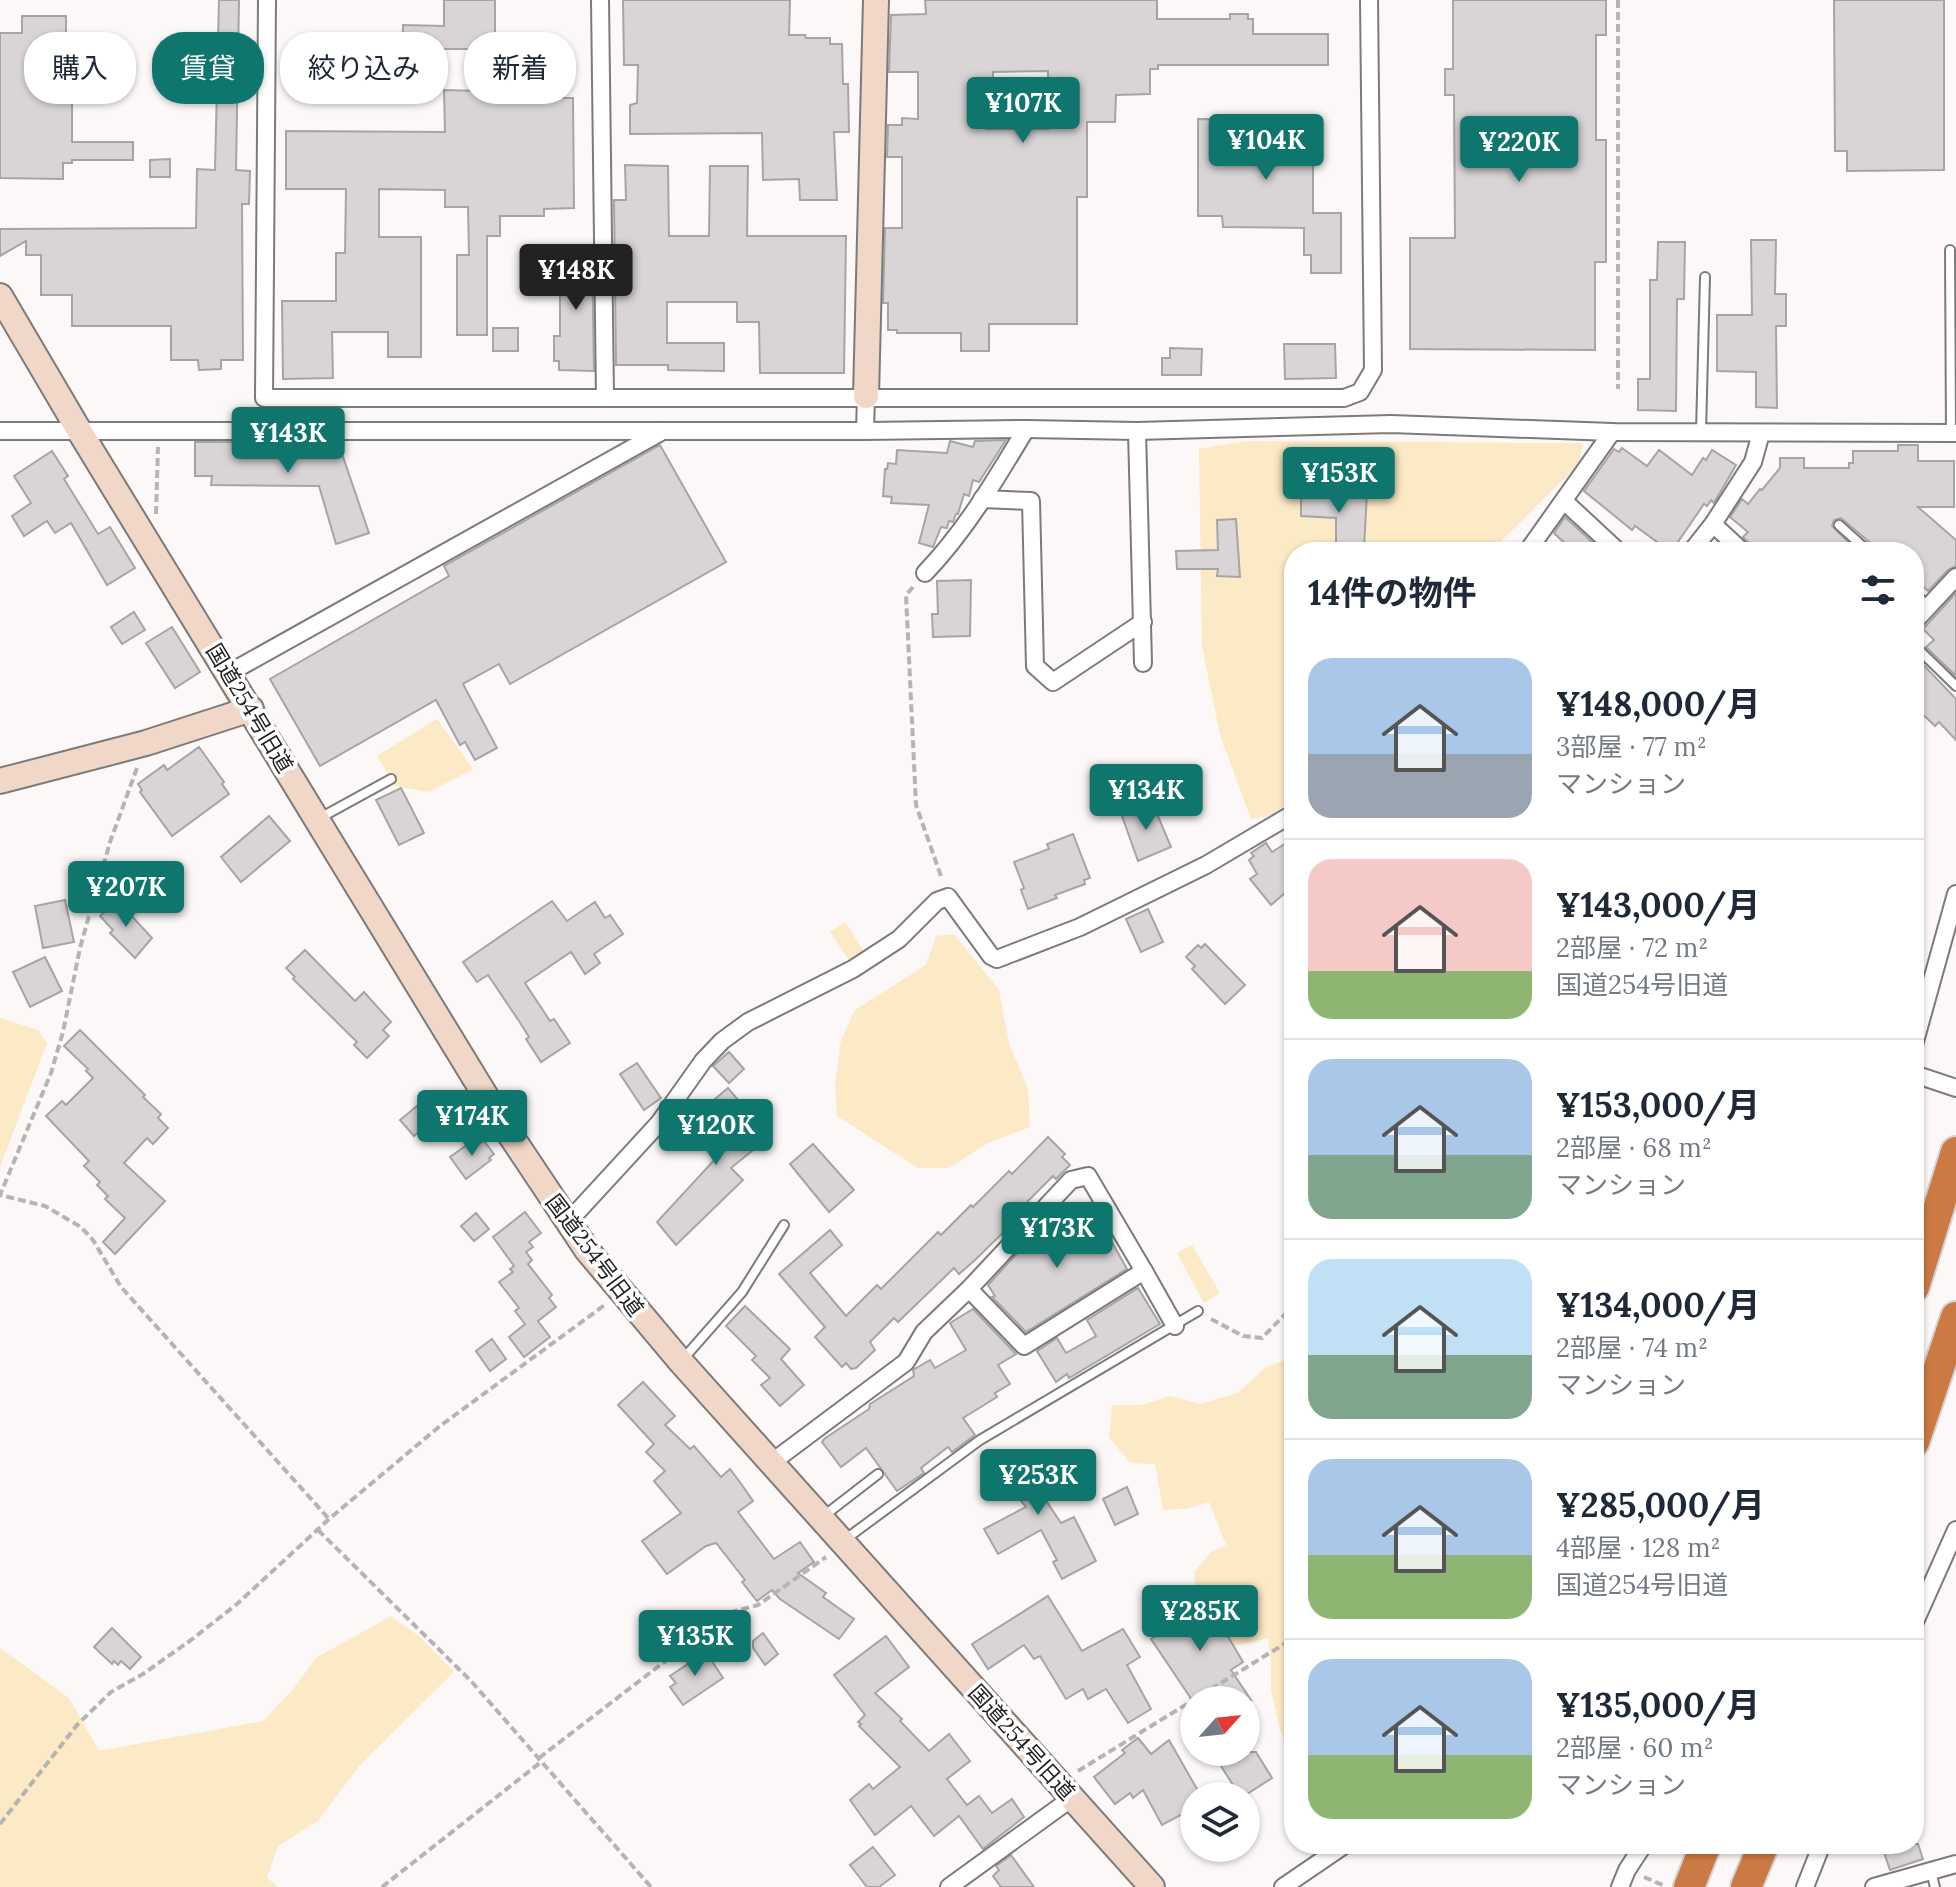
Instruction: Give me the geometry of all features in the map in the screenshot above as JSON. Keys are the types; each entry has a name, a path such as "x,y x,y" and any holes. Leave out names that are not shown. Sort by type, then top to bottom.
{"highway":[{"path":"1924,1255 1956,1152"},
{"path":"1924,1412 1956,1317"},
{"path":"1689,1887 1702,1854"},
{"path":"1746,1887 1760,1854"}],"street":[{"path":"267,0 264,398 1344,398 1360,392 1373,370 1369,0"},
{"path":"600,0 605,397"},
{"path":"865,431 876,0"},
{"name":"国道254号旧道","path":"0,296 501,1121 567,1223 621,1293 681,1362 1152,1887"},
{"path":"0,431 1137,431 1391,424 1612,432 1954,433"},
{"path":"925,573 942,556 982,499 1026,429"},
{"path":"229,673 662,431"},
{"path":"1137,431 1143,663"},
{"path":"1534,542 1612,432"},
{"path":"1699,542 1753,462 1761,433"},
{"path":"982,499 1031,501 1035,666 1053,682 1143,622"},
{"path":"1564,501 1608,542"},
{"path":"1713,524 1732,542"},
{"path":"1924,611 1956,577"},
{"path":"0,781 146,743 251,709"},
{"path":"567,1223 659,1123 703,1061 722,1041 748,1022 853,969 899,939 937,901 948,897 991,956 997,959 1094,920 1206,865 1284,819"},
{"path":"1924,1009 1956,894"},
{"path":"1924,1078 1956,1088"},
{"path":"771,1463 906,1362 924,1332 969,1289 1071,1180 1088,1176 1175,1326"},
{"path":"969,1289 1024,1346 1144,1271"},
{"path":"1924,1602 1956,1530"},
{"path":"949,1887 1065,1791"},
{"path":"1283,1887 1331,1854"},
{"path":"1620,1887 1637,1854"},
{"path":"1805,1887 1818,1854"},
{"path":"1874,1887 1933,1879 1956,1864"}],"lane":[{"path":"1950,250 1954,433"},
{"path":"1701,433 1705,277"},
{"path":"1839,525 1858,542"},
{"path":"1924,602 1929,606"},
{"path":"1924,655 1956,686"},
{"path":"317,819 391,779"},
{"path":"681,1362 742,1292 784,1225"},
{"path":"842,1541 980,1440 1198,1311"},
{"path":"821,1518 878,1474"}],"path":[{"path":"1618,0 1618,389"},
{"path":"155,554 158,432"},
{"path":"925,573 906,595 916,805 948,897"},
{"path":"146,743 110,842 80,948 63,1032 51,1073 0,1195 45,1206 81,1227 93,1240 121,1287 329,1519"},
{"path":"0,1824 77,1725 111,1692 143,1674 237,1604 329,1519 440,1426 621,1293"},
{"path":"1198,1311 1243,1336 1262,1338 1284,1315"},
{"path":"318,1530 471,1681 651,1887"},
{"path":"382,1887 728,1613 758,1605 824,1560 842,1541"},
{"path":"1065,1791 1284,1645"},
{"path":"1644,1877 1667,1887"}],"shaded area":[{"path":"1246,441 1583,443 1578,465 1500,542 1284,542 1284,806 1270,816 1251,819 1220,735 1202,646 1199,449"},
{"path":"437,719 473,769 429,792 395,786 377,756"},
{"path":"845,922 865,953 851,963 830,932"},
{"path":"954,934 999,990 1009,1043 1028,1089 1030,1127 988,1143 949,1168 918,1168 837,1116 835,1085 841,1040 855,1010 926,965 936,936"},
{"path":"0,1018 38,1030 47,1043 0,1167"},
{"path":"1192,1245 1220,1293 1204,1303 1177,1253"},
{"path":"1284,1361 1284,1738 1271,1690 1268,1638 1232,1647 1208,1622 1200,1605 1194,1572 1212,1551 1226,1545 1209,1502 1187,1509 1163,1510 1155,1464 1130,1463 1109,1437 1112,1405 1142,1405 1170,1396 1200,1404 1238,1393 1266,1367"},
{"path":"391,1616 419,1636 454,1672 360,1765 318,1821 278,1846 267,1878 278,1887 0,1887 0,1648 69,1698 99,1751 263,1721 294,1688 316,1658"}],"building":[{"path":"219,0 239,0 238,32 218,32"},
{"path":"444,0 495,0 495,32 464,32 464,49 448,49 448,32 403,32 403,25 444,26"},
{"path":"623,0 790,0 789,35 830,38 830,44 842,44 843,84 848,84 849,132 834,132 837,200 800,200 799,179 763,180 762,133 630,134 630,105 637,103 638,65 624,65"},
{"path":"925,0 1157,0 1157,19 1230,19 1230,14 1248,14 1248,19 1253,19 1253,34 1328,34 1328,65 1158,65 1158,69 1150,69 1150,94 1116,95 1115,122 1087,122 1087,197 1077,197 1077,324 989,324 989,351 961,351 961,333 897,333 897,330 888,330 888,303 883,303 885,228 902,228 902,157 887,157 888,125 902,125 902,118 918,119 918,72 889,72 891,15 926,14","holes":["1048,71 1048,129 986,129 988,81 993,81 993,72"]},
{"path":"1453,0 1606,0 1606,35 1596,35 1596,140 1606,140 1606,262 1595,262 1595,350 1410,349 1410,238 1455,238 1454,95 1445,95 1445,69 1453,69"},
{"path":"1834,0 1944,0 1944,170 1847,171 1847,151 1835,151"},
{"path":"22,16 66,16 66,32 24,32 24,104 72,104 72,142 133,142 133,160 72,160 72,163 63,163 63,179 0,178 0,33 22,33"},
{"path":"448,90 464,90 464,104 573,104 574,208 544,209 544,216 500,216 500,236 487,236 487,335 457,335 457,255 469,255 468,207 445,207 445,190 379,189 379,237 421,237 421,357 388,357 388,332 332,332 333,378 283,379 282,301 336,301 336,253 345,253 346,189 286,189 286,131 445,132 444,104 448,104"},
{"path":"217,104 237,104 236,170 250,171 249,204 242,204 243,360 221,360 221,369 199,370 198,360 171,360 171,326 72,326 72,295 41,295 41,255 26,255 26,241 0,256 0,229 196,228 197,169 215,170"},
{"path":"1198,119 1313,120 1313,213 1341,213 1341,273 1311,273 1311,255 1304,255 1304,228 1223,227 1222,216 1198,216"},
{"path":"170,159 170,177 150,177 150,160"},
{"path":"625,165 668,166 669,236 709,236 710,166 748,166 747,236 846,236 844,373 760,373 759,322 737,322 737,302 667,302 667,343 724,343 724,371 668,370 668,365 616,365 614,200 626,200"},
{"path":"1751,240 1776,240 1775,294 1786,294 1786,326 1776,326 1777,408 1756,407 1756,372 1717,371 1717,315 1752,315"},
{"path":"1658,242 1685,242 1684,299 1677,299 1676,411 1638,410 1638,379 1650,379 1650,280 1657,280"},
{"path":"564,249 592,249 594,371 559,370 559,361 554,361 554,336 560,336 560,254 564,254"},
{"path":"493,328 518,328 518,351 493,351"},
{"path":"1284,344 1335,344 1336,378 1285,379"},
{"path":"1170,348 1202,349 1201,375 1162,375 1162,358 1170,358"},
{"path":"1006,440 979,482 973,480 969,496 964,494 958,514 953,522 949,521 947,528 941,527 933,547 919,543 929,505 891,503 892,497 883,496 885,469 888,463 896,464 897,450 947,453 950,441 973,447 975,441"},
{"path":"195,442 338,442 369,533 336,544 319,486 211,485 212,476 195,476"},
{"path":"660,445 726,562 510,684 499,664 463,684 497,748 475,760 465,742 460,745 436,700 320,766 270,679 449,576 444,566"},
{"path":"1898,445 1918,445 1918,461 1954,461 1954,507 1918,507 1956,540 1956,566 1928,591 1924,587 1924,542 1869,542 1841,518 1834,520 1832,526 1848,542 1748,542 1743,537 1748,532 1730,517 1742,499 1748,504 1762,490 1780,468 1780,458 1804,458 1804,468 1849,468 1849,463 1853,463 1853,451 1898,451"},
{"path":"1622,448 1647,466 1659,450 1692,475 1712,450 1736,465 1714,503 1711,500 1707,506 1704,504 1678,542 1657,542 1635,526 1632,530 1584,491 1614,449 1619,452"},
{"path":"52,451 68,476 64,479 98,534 110,527 135,568 107,585 71,523 55,533 47,521 24,536 12,516 31,503 14,476"},
{"path":"1301,489 1367,492 1364,542 1336,542 1336,518 1301,516"},
{"path":"1565,517 1592,542 1563,542 1554,533"},
{"path":"1236,519 1240,577 1217,576 1218,569 1177,569 1176,551 1218,550 1217,520"},
{"path":"971,580 970,636 933,637 932,614 938,614 937,581"},
{"path":"1956,593 1956,676 1926,647 1934,640 1924,628"},
{"path":"134,612 145,630 122,644 111,627"},
{"path":"172,627 200,672 175,688 146,643"},
{"path":"1924,665 1956,699 1956,740 1939,722 1935,726 1924,716"},
{"path":"199,747 229,794 172,836 140,792 142,790 138,784 164,765 167,770"},
{"path":"401,788 424,833 399,845 376,800"},
{"path":"1152,802 1171,847 1138,861 1122,816"},
{"path":"269,816 290,841 241,882 221,857"},
{"path":"1073,834 1090,878 1084,880 1085,884 1055,895 1057,898 1028,909 1014,862 1049,849 1047,844"},
{"path":"1266,843 1272,852 1284,844 1284,894 1271,905 1250,879 1257,874 1249,860 1254,856 1251,853"},
{"path":"65,900 74,942 43,948 35,906"},
{"path":"117,900 152,938 135,958 110,933 113,930 100,916"},
{"path":"552,901 567,921 595,902 605,918 610,915 623,934 594,954 600,963 585,974 571,952 525,983 550,1021 554,1019 570,1043 541,1062 526,1039 529,1037 488,975 477,982 463,962"},
{"path":"1148,909 1163,942 1141,952 1126,919"},
{"path":"1205,944 1245,985 1225,1004 1192,969 1195,966 1186,957 1198,945 1201,948"},
{"path":"305,950 355,1001 364,992 391,1022 383,1030 389,1036 367,1058 354,1045 357,1042 293,979 295,977 286,968"},
{"path":"45,957 62,991 30,1007 13,972"},
{"path":"80,1030 145,1095 143,1097 161,1114 158,1118 168,1128 153,1144 147,1138 124,1163 165,1201 115,1254 103,1242 125,1218 105,1199 108,1196 97,1185 100,1182 84,1166 89,1161 46,1116 62,1101 66,1105 93,1078 64,1046"},
{"path":"729,1052 744,1069 729,1083 713,1066"},
{"path":"637,1063 661,1098 644,1110 620,1074"},
{"path":"728,1088 769,1137 731,1168 743,1180 676,1245 657,1222 730,1143 702,1110"},
{"path":"423,1101 436,1117 414,1136 400,1120"},
{"path":"1048,1137 1065,1154 1062,1157 1070,1165 1056,1179 1053,1176 1027,1202 1028,1208 974,1261 959,1274 954,1268 898,1322 894,1318 870,1342 875,1350 856,1368 851,1369 846,1363 842,1367 815,1337 825,1327 779,1274 830,1230 842,1245 810,1273 846,1316 877,1285 881,1289 938,1232 941,1235 1009,1171 1012,1174"},
{"path":"475,1139 479,1144 484,1141 494,1154 489,1158 491,1160 466,1179 450,1157"},
{"path":"813,1144 854,1190 829,1212 790,1164"},
{"path":"1090,1203 1127,1269 1026,1332 992,1297 995,1296 988,1285 1022,1248 1076,1217 1074,1213"},
{"path":"525,1212 541,1233 529,1242 533,1247 526,1252 532,1260 528,1264 552,1295 549,1298 556,1307 538,1321 550,1337 524,1357 509,1337 525,1324 515,1311 519,1308 499,1282 513,1272 510,1269 514,1266 493,1237"},
{"path":"476,1213 489,1229 474,1241 461,1226"},
{"path":"1138,1288 1160,1324 1069,1378 1067,1374 1056,1382 1037,1351 1057,1338 1066,1353 1096,1336 1087,1320"},
{"path":"745,1306 790,1349 781,1359 804,1385 780,1406 761,1385 770,1378 752,1360 756,1356 726,1326"},
{"path":"973,1309 1016,1354 998,1365 1010,1384 995,1393 997,1397 963,1418 975,1435 952,1452 948,1447 921,1468 924,1473 897,1491 866,1448 841,1467 822,1442 824,1439 914,1376 913,1370 930,1360 935,1368 966,1350 950,1323"},
{"path":"492,1339 506,1359 490,1371 476,1351"},
{"path":"643,1382 675,1416 665,1425 690,1449 694,1446 721,1477 730,1469 742,1485 753,1501 738,1512 774,1559 800,1542 814,1562 798,1573 826,1593 823,1597 854,1619 839,1639 780,1599 772,1590 757,1601 716,1543 706,1546 667,1574 642,1541 681,1513 654,1481 665,1471 646,1452 654,1444 618,1405"},
{"path":"1017,1450 1035,1466 1043,1461 1056,1477 1049,1488 1051,1490 1043,1496 1061,1523 1074,1517 1096,1561 1062,1579 1053,1562 1057,1560 1041,1530 998,1554 984,1529 1026,1507 994,1468"},
{"path":"1127,1487 1138,1514 1115,1525 1103,1499"},
{"path":"1184,1591 1199,1620 1213,1611 1243,1662 1231,1670 1242,1686 1183,1686 1151,1639 1173,1625 1161,1602"},
{"path":"1048,1596 1082,1651 1123,1629 1140,1657 1127,1665 1151,1709 1128,1723 1106,1689 1088,1699 1083,1689 1066,1699 1040,1656 1034,1659 1024,1645 988,1669 972,1644"},
{"path":"112,1628 141,1657 130,1669 121,1661 118,1665 114,1661 112,1664 94,1647"},
{"path":"763,1633 778,1654 765,1665 753,1648 753,1641"},
{"path":"886,1636 909,1667 875,1693 929,1751 949,1734 970,1761 947,1779 967,1805 979,1796 992,1813 1012,1799 1024,1817 983,1849 959,1816 934,1836 911,1806 875,1835 850,1800 869,1784 873,1789 900,1767 859,1726 861,1724 858,1722 865,1715 834,1675"},
{"path":"706,1652 723,1678 683,1705 670,1687 676,1683 670,1676"},
{"path":"1138,1738 1151,1754 1169,1740 1180,1759 1180,1766 1184,1766 1193,1782 1180,1782 1180,1815 1162,1825 1143,1790 1133,1798 1130,1793 1115,1804 1094,1777 1125,1753 1122,1750"},
{"path":"1260,1758 1272,1778 1260,1786 1260,1782 1231,1782 1221,1766 1260,1766"},
{"path":"873,1847 895,1875 879,1887 867,1887 850,1865"},
{"path":"1884,1854 1921,1854 1923,1859 1890,1870"},
{"path":"1011,1855 1034,1887 1001,1887 993,1876 999,1870 996,1866"}]}
